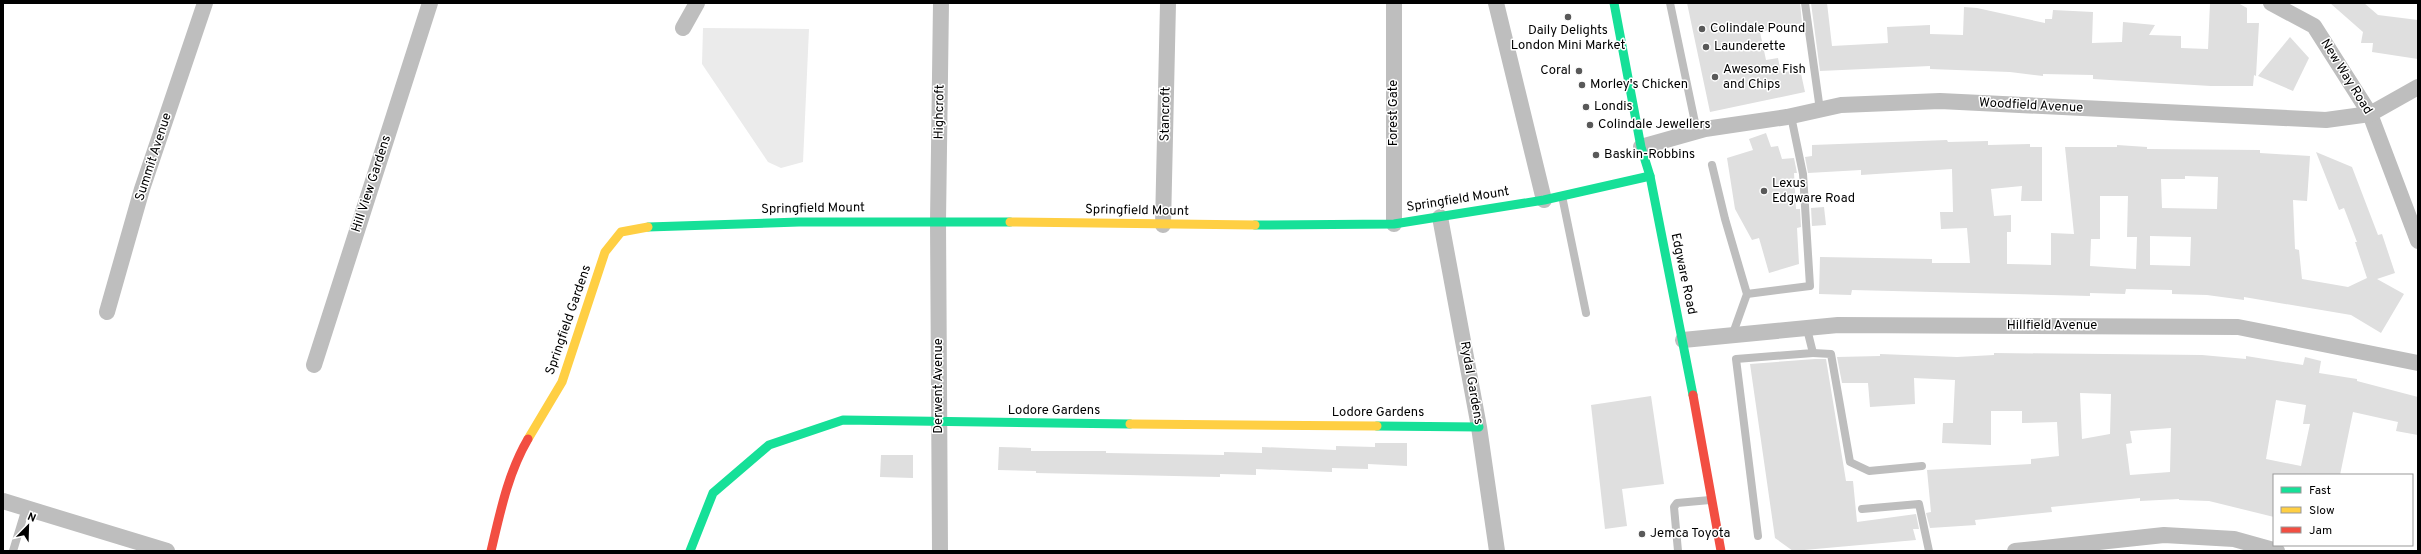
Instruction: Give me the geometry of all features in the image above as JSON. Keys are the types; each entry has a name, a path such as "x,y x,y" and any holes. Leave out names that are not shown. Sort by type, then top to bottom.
{"street":[{"name":"Summit Avenue","path":"107,312 142,189 205,3"},
{"name":"Hill View Gardens","path":"314,365 430,3"},
{"path":"683,28 697,3"},
{"name":"Highcroft","path":"938,221 941,3"},
{"name":"Stancroft","path":"1163,225 1168,3"},
{"name":"Forest Gate","path":"1394,3 1394,224"},
{"path":"1496,3 1544,200"},
{"name":"Edgware Road","path":"1614,3 1641,147 1650,176 1683,340 1721,551"},
{"name":"New Way Road","path":"2272,3 2314,26 2370,114 2418,241"},
{"name":"Woodfield Avenue","path":"1641,147 1697,132 1791,116 1841,105 1940,101 2326,120 2370,114 2418,87"},
{"name":"Springfield Mount","path":"621,232 657,226 938,221 1163,225 1394,224 1544,200 1650,176"},
{"name":"Rydal Gardens","path":"1440,217 1479,427 1497,551"},
{"name":"Derwent Avenue","path":"938,221 940,551"},
{"name":"Springfield Gardens","path":"491,551 502,502 522,449 562,382 605,252 621,232"},
{"name":"Hillfield Avenue","path":"1683,340 1838,325 2238,327 2418,363"},
{"name":"Lodore Gardens","path":"690,551 713,494 769,445 843,420 940,423 1479,427"},
{"path":"3,501 167,551"},
{"path":"2015,551 2164,535 2234,539 2278,551"}],"lane":[{"path":"1670,3 1697,132"},
{"path":"1806,3 1820,110"},
{"path":"1747,294 1810,286 1803,174 1791,116"},
{"path":"1712,165 1725,219 1747,294 1732,336"},
{"path":"1562,195 1586,313"},
{"path":"1807,329 1812,353"},
{"path":"1758,536 1736,359 1812,353 1831,354 1850,462 1869,471 1922,466"},
{"path":"1678,551 1674,507 1677,503 1711,500"},
{"path":"1862,508 1919,504 1929,551"},
{"path":"13,551 26,508"}],"shaded area":[{"path":"703,28 809,29 803,162 781,168 768,162 702,64"}],"building":[{"path":"1687,3 1800,3 1802,23 1760,32 1766,60 1778,58 1781,73 1800,69 1805,92 1710,112"},
{"path":"1811,3 1827,3 1832,46 1888,43 1887,27 1930,25 1930,34 1963,35 1964,7 1977,8 2045,23 2045,19 2052,19 2053,10 2093,12 2092,43 2122,42 2123,22 2155,25 2149,35 2181,36 2181,48 2208,49 2210,3 2238,3 2247,8 2247,23 2259,23 2256,76 2254,75 2253,86 2211,86 2093,79 2093,75 2043,74 2043,76 2010,72 1930,69 1930,66 1820,71"},
{"path":"2330,3 2364,3 2378,15 2418,20 2418,59 2372,52 2373,43 2361,43 2363,32"},
{"path":"2290,37 2309,58 2293,91 2258,76"},
{"name":"Lexus Edgware Road","path":"1766,133 1771,147 1778,146 1782,159 1794,158 1797,173 1794,173 1796,209 1800,209 1801,227 1797,228 1799,264 1769,273 1759,238 1752,240 1735,209 1727,158 1753,150 1749,139"},
{"path":"1947,140 1948,142 1988,141 1988,145 2030,144 2030,147 2042,147 2042,201 2021,201 2022,186 1991,189 1994,216 2011,215 2011,232 2007,232 2007,264 2051,265 2051,233 2074,234 2065,147 2117,147 2117,145 2147,147 2147,149 2260,150 2260,153 2310,156 2307,201 2293,200 2295,249 2299,250 2302,279 2348,287 2367,278 2355,242 2357,242 2344,208 2339,210 2316,152 2352,167 2378,235 2382,234 2395,273 2377,279 2404,294 2381,333 2351,315 2244,297 2244,300 2207,295 2172,294 2172,290 2126,289 2125,294 2090,293 2090,296 1852,290 1851,295 1819,294 1820,257 1932,259 1932,263 1970,263 1967,228 1941,229 1940,212 1953,212 1952,169 1861,175 1861,170 1808,173 1805,157 1812,156 1812,145","holes":["2185,176 2218,177 2217,209 2162,208 2161,179 2185,179","2100,196 2128,196 2127,237 2137,237 2136,269 2090,266 2091,239 2100,239","2150,236 2191,237 2190,266 2150,265"]},
{"path":"1824,207 1826,225 1812,226 1811,208"},
{"path":"1994,353 2202,355 2246,359 2246,356 2303,365 2305,357 2321,361 2319,373 2357,379 2357,381 2418,397 2418,435 2396,431 2398,422 2353,412 2340,474 2273,474 2273,517 2209,501 2179,499 2140,501 2140,498 2051,507 2052,512 1975,520 1976,525 1930,528 1926,513 1931,512 1927,470 2031,464 2031,459 2059,456 2057,422 2022,423 2022,411 1991,411 1991,445 1942,443 1943,423 1953,423 1955,380 1914,378 1915,404 1870,407 1868,383 1842,383 1837,357 1880,356 1880,354 1957,357 1994,355","holes":["2080,393 2111,394 2110,434 2082,439","2276,400 2306,405 2303,424 2310,424 2301,466 2266,459","2171,428 2170,472 2130,475 2126,444 2132,443 2130,431"]},
{"path":"1826,359 1846,481 1853,481 1857,522 1916,514 1919,529 1913,529 1916,540 1793,551 1775,538 1750,364"},
{"path":"1651,396 1664,484 1622,489 1627,526 1605,529 1591,405"},
{"path":"1375,443 1407,443 1407,466 1368,464 1368,469 1332,468 1332,472 1256,469 1256,475 1220,474 1220,477 1036,473 1036,471 998,470 999,447 1031,448 1031,451 1106,451 1106,453 1224,455 1224,452 1262,453 1262,447 1336,450 1336,446 1375,447"},
{"path":"881,455 913,455 913,478 880,477"}],"traffic: fast":[{"path":"1614,3 1641,147 1650,176 1693,395"},
{"path":"1255,225 1394,224 1544,200 1650,176"},
{"path":"648,227 799,222 1010,222"},
{"path":"690,551 713,493 769,445 843,420 1130,424"},
{"path":"1377,426 1479,427"}],"traffic: slow":[{"path":"1010,222 1255,225"},
{"path":"528,439 562,382 605,252 621,232 648,227"},
{"path":"1130,424 1377,426"}],"traffic: jam":[{"path":"1693,395 1721,551"},
{"path":"491,551 501,508 510,479 528,439"}],"place":[{"name":"Daily Delights London Mini Market","path":"1568,17"},
{"name":"Colindale Pound","path":"1702,29"},
{"name":"Launderette","path":"1706,47"},
{"name":"Coral","path":"1579,71"},
{"name":"Awesome Fish and Chips","path":"1715,77"},
{"name":"Morley's Chicken","path":"1582,85"},
{"name":"Londis","path":"1586,107"},
{"name":"Colindale Jewellers","path":"1590,125"},
{"name":"Baskin-Robbins","path":"1596,155"},
{"name":"Lexus Edgware Road","path":"1764,191"},
{"name":"Jemca Toyota","path":"1642,534"}]}
